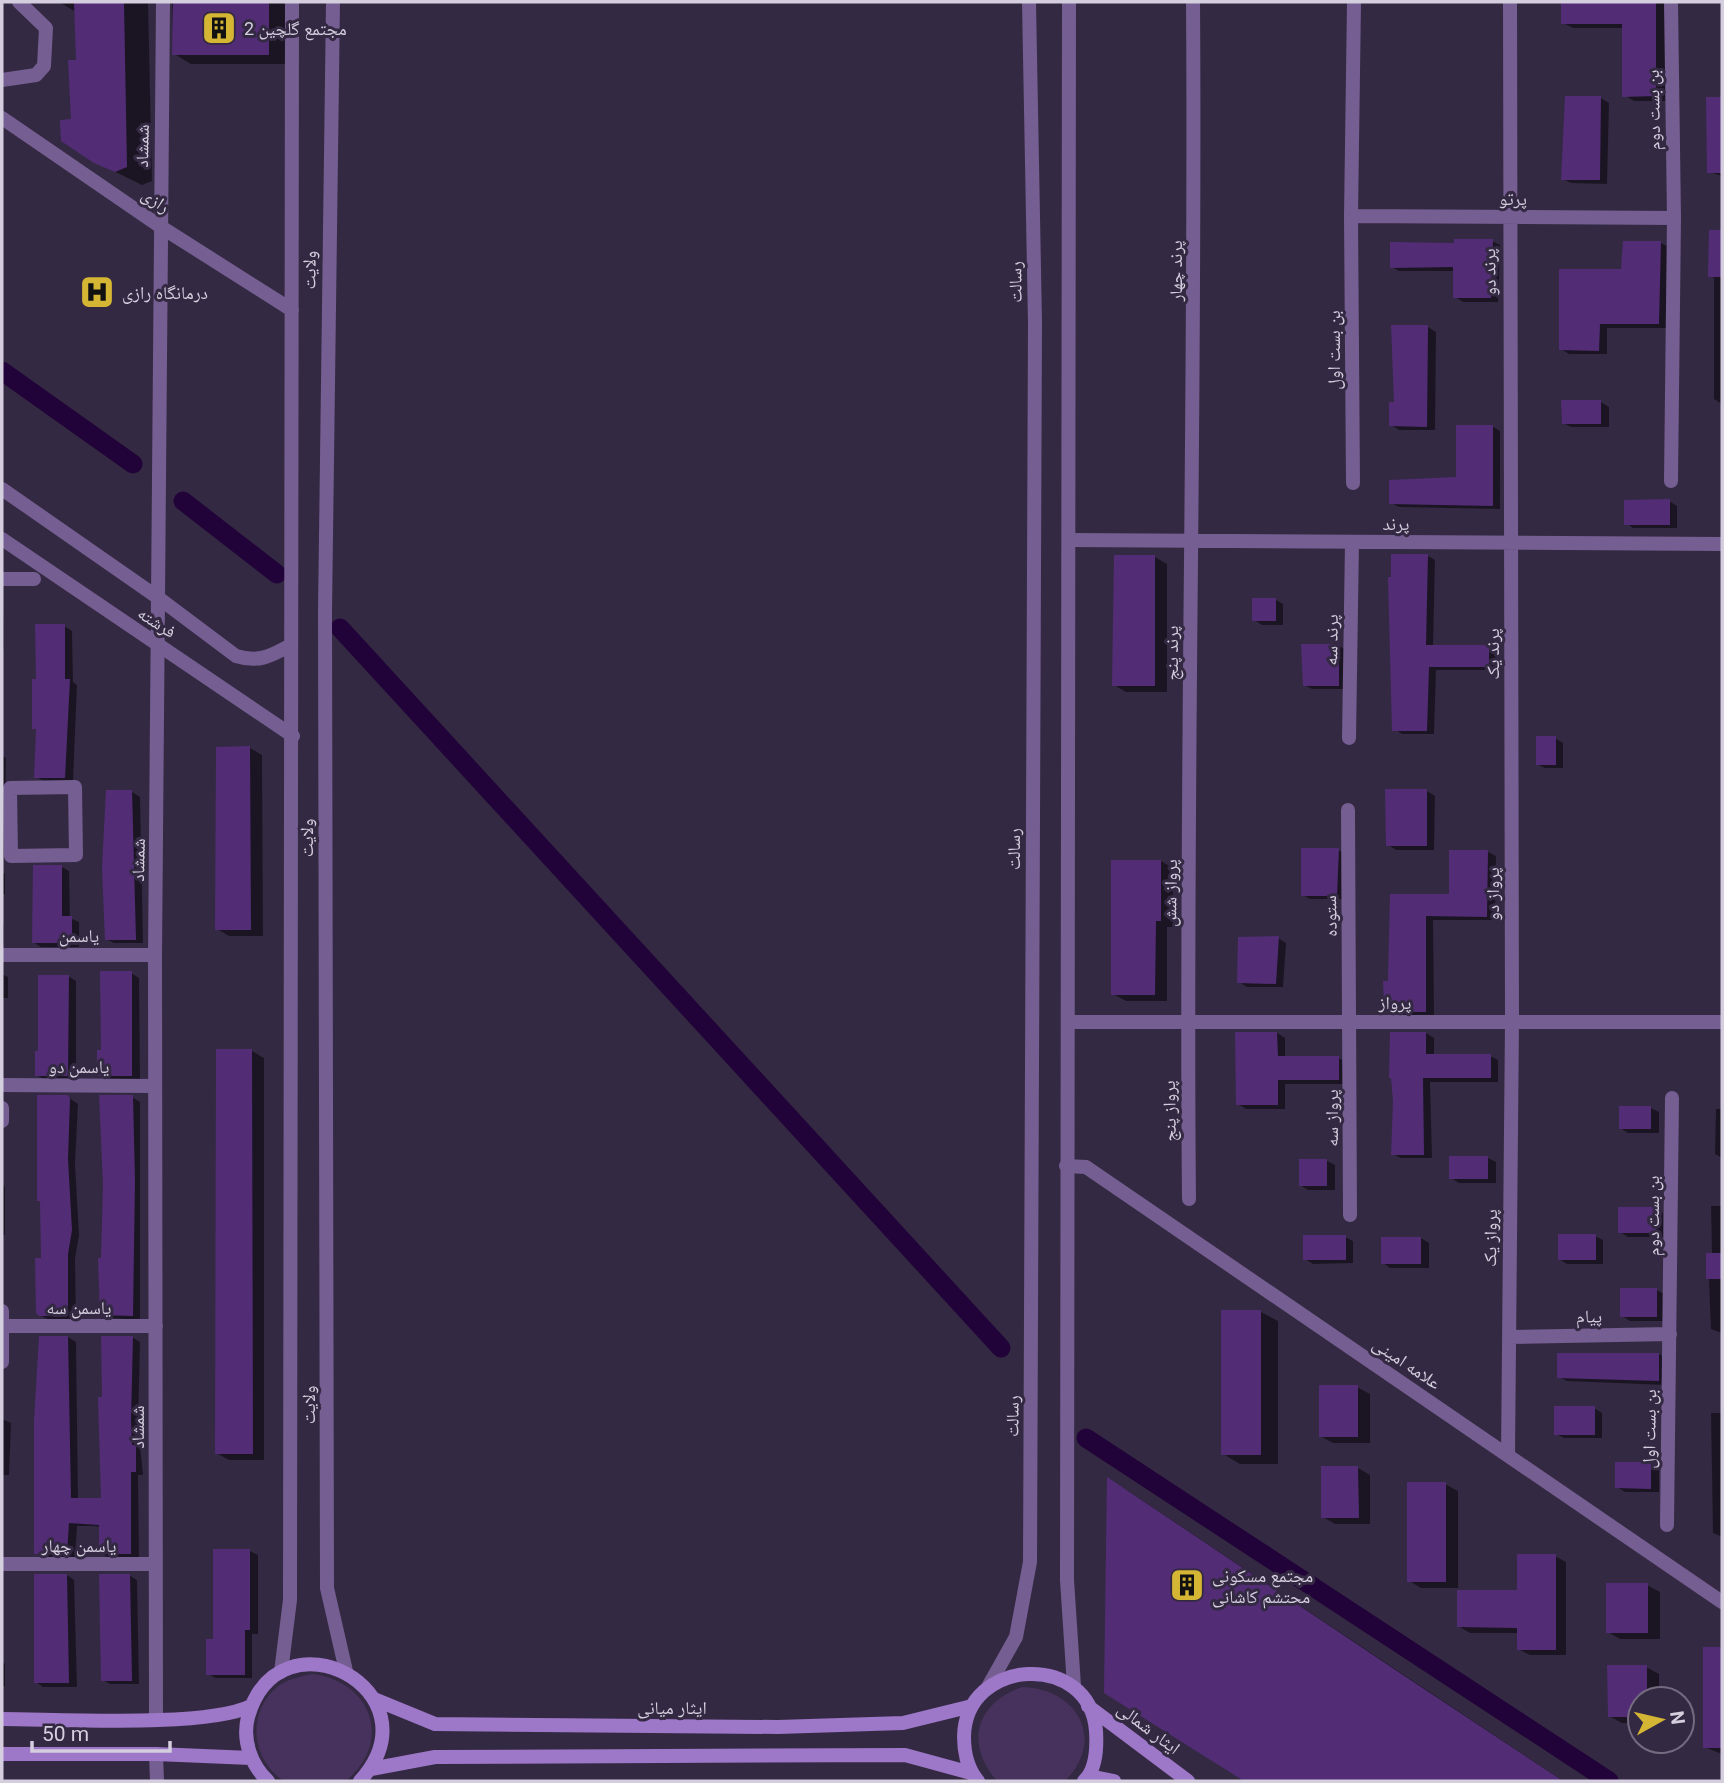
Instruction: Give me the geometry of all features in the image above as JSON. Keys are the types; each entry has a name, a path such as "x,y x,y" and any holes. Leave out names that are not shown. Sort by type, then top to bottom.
{"main road":[{"path":"268,1781 251,1758 247,1741 251,1706 268,1681 281,1672 313,1664 346,1671 362,1683 374,1699 382,1735 379,1753 371,1769 360,1781"},
{"path":"975,1777 964,1751 964,1728 972,1706 988,1687 1007,1677 1029,1673 1052,1676 1074,1686 1087,1705 1096,1727 1096,1749 1087,1779 1114,1781"},
{"name":"ایثار میانی","path":"374,1699 435,1724 778,1727 889,1724 939,1716 972,1706"},
{"name":"ایثار شمالی","path":"1087,1705 1188,1781"},
{"path":"2,1719 156,1719 217,1715 251,1706"},
{"path":"2,1754 156,1754 251,1758"},
{"path":"371,1769 435,1757 905,1755 975,1777"}],"street":[{"path":"2,80 36,75 44,66 46,28 19,2"},
{"name":"شمشاد","path":"156,1719 155,955 160,646 163,2"},
{"name":"ولایت","path":"281,1672 290,1600 292,2"},
{"name":"ولایت","path":"333,2 325,599 327,1574 335,1632 346,1671"},
{"name":"رسالت","path":"988,1687 1016,1637 1030,1562 1035,323 1029,2"},
{"path":"1069,2 1067,1580 1074,1686"},
{"name":"پرند چهار","path":"1191,540 1195,258 1193,2"},
{"path":"1351,216 1354,2"},
{"name":"پرند دو","path":"1510,2 1508,217 1511,543"},
{"name":"بن بست دوم","path":"1671,2 1674,218"},
{"name":"رازی","path":"2,118 161,227 292,310"},
{"name":"پرتو","path":"1351,216 1674,218"},
{"name":"بن بست اول","path":"1351,216 1353,484"},
{"path":"1671,481 1674,218"},
{"name":"فرشته","path":"2,489 160,599 236,656 251,661 266,659 291,645"},
{"name":"فرشته","path":"2,539 293,736"},
{"name":"پرند","path":"1069,540 1722,544"},
{"name":"پرند پنج","path":"1191,540 1191,766"},
{"name":"پرند سه","path":"1349,738 1352,542"},
{"name":"پرند یک","path":"1510,766 1511,543"},
{"path":"2,579 34,579"},
{"name":"پرواز شش","path":"1187,1022 1191,766"},
{"name":"پرواز دو","path":"1510,766 1512,1022"},
{"path":"75,787 76,855 11,856 6,820 10,788 75,787"},
{"name":"ستوده","path":"1348,810 1350,1022"},
{"name":"یاسمن","path":"2,955 155,955"},
{"name":"پرواز","path":"1069,1022 1722,1022"},
{"name":"پرواز پنج","path":"1187,1022 1189,1199"},
{"name":"پرواز سه","path":"1350,1022 1350,1215"},
{"name":"پرواز یک","path":"1508,1455 1512,1022"},
{"name":"یاسمن دو","path":"2,1086 155,1086"},
{"name":"بن بست دوم","path":"1670,1334 1672,1098"},
{"path":"2,1108 2,1121"},
{"name":"علامه امینی","path":"1066,1166 1086,1167 1722,1602"},
{"path":"2,1311 2,1362"},
{"name":"یاسمن سه","path":"2,1326 156,1326"},
{"name":"بن بست اول","path":"1667,1525 1670,1334"},
{"name":"پیام","path":"1508,1337 1670,1334"},
{"name":"یاسمن چهار","path":"2,1564 156,1564"},
{"path":"156,1754 157,1781"}],"shaded area":[{"path":"312,1674 332,1679 349,1688 361,1700 369,1715 372,1731 369,1748 361,1765 346,1781 284,1781 273,1772 259,1749 257,1723 266,1699 284,1682"},
{"path":"1022,1687 1057,1696 1070,1706 1079,1719 1084,1733 1084,1749 1077,1765 1065,1781 997,1781 987,1767 978,1739 985,1714 1006,1694"}],"building":[{"path":"74,2 124,2 127,167 115,172 94,163 61,141 60,120 71,119 68,60 76,60"},
{"name":"مجتمع گلچین 2","path":"173,2 269,2 269,55 172,55"},
{"path":"1561,2 1656,2 1656,96 1622,97 1622,24 1561,24"},
{"path":"1565,96 1601,96 1600,180 1561,180"},
{"path":"1706,97 1722,97 1722,173 1707,173"},
{"path":"1709,230 1722,230 1722,277 1708,277"},
{"path":"1454,239 1493,239 1491,298 1453,298 1453,267 1390,268 1390,242 1454,243"},
{"path":"1623,241 1661,241 1659,324 1600,324 1599,351 1559,350 1559,269 1621,269"},
{"path":"1391,325 1428,325 1427,427 1389,426 1389,402 1394,402"},
{"path":"1561,400 1601,400 1601,424 1562,424"},
{"path":"1456,425 1493,425 1493,506 1389,504 1389,480 1456,477"},
{"path":"1670,499 1670,525 1624,525 1624,500"},
{"path":"1391,554 1428,554 1426,645 1489,645 1489,667 1429,667 1427,731 1392,731 1388,577 1391,577"},
{"path":"1114,555 1155,555 1155,686 1112,686"},
{"path":"1252,598 1276,598 1276,621 1252,621"},
{"path":"35,624 65,624 65,679 70,679 65,778 34,778 36,729 32,729 32,679 36,679"},
{"path":"1301,644 1339,644 1339,686 1303,686"},
{"path":"1536,736 1556,736 1556,765 1536,765"},
{"path":"250,746 251,930 215,930 216,747"},
{"path":"1385,789 1427,789 1427,846 1386,846"},
{"path":"106,790 132,790 136,940 105,940 102,867"},
{"path":"1301,848 1339,848 1337,896 1301,896"},
{"path":"1449,850 1488,850 1487,917 1426,916 1426,1012 1390,1012 1390,1003 1384,1003 1383,981 1388,981 1390,894 1449,894"},
{"path":"1111,860 1161,860 1161,921 1156,921 1155,995 1111,995"},
{"path":"33,865 62,865 62,916 72,916 72,943 32,943"},
{"path":"1279,936 1276,984 1237,983 1238,937"},
{"path":"100,971 132,971 132,1076 97,1076 97,1050 101,1050"},
{"path":"38,975 69,975 68,1076 35,1076 35,1051 38,1051"},
{"path":"1235,1032 1277,1032 1278,1056 1339,1056 1339,1080 1278,1080 1278,1105 1236,1105"},
{"path":"1390,1032 1426,1032 1426,1054 1491,1054 1491,1078 1423,1078 1424,1155 1391,1155 1393,1101 1389,1078"},
{"path":"216,1049 252,1049 253,1454 215,1454"},
{"path":"37,1095 68,1095 70,1099 68,1159 72,1230 68,1254 68,1316 39,1316 36,1313 35,1258 41,1258 40,1201 37,1201"},
{"path":"99,1095 133,1095 133,1316 100,1315 98,1258 101,1258 103,1185"},
{"path":"1619,1106 1651,1106 1651,1129 1619,1129"},
{"path":"1449,1156 1488,1156 1488,1179 1449,1179"},
{"path":"1299,1159 1327,1159 1327,1186 1299,1186"},
{"path":"1618,1207 1656,1207 1656,1233 1618,1233"},
{"path":"1558,1234 1596,1234 1596,1260 1558,1260"},
{"path":"1303,1235 1346,1235 1346,1260 1303,1260"},
{"path":"1381,1237 1421,1237 1421,1264 1381,1264"},
{"path":"1706,1253 1722,1253 1722,1279 1706,1279"},
{"path":"1620,1288 1657,1288 1657,1317 1620,1317"},
{"path":"1221,1310 1261,1310 1261,1455 1221,1455"},
{"path":"39,1336 68,1336 71,1498 101,1498 98,1397 102,1397 101,1336 133,1336 131,1420 132,1445 136,1445 136,1472 131,1472 131,1554 99,1554 99,1525 69,1523 67,1554 34,1554 34,1421"},
{"path":"1557,1353 1659,1353 1659,1381 1557,1378"},
{"path":"1319,1385 1358,1385 1358,1437 1319,1437"},
{"path":"1554,1406 1595,1406 1595,1435 1554,1435"},
{"path":"1615,1462 1651,1462 1651,1489 1615,1488"},
{"path":"1321,1466 1358,1466 1359,1518 1321,1518"},
{"name":"مجتمع مسکونی محتشم کاشانی","path":"1107,1477 1563,1781 1244,1781 1104,1693"},
{"path":"1407,1482 1446,1482 1446,1582 1407,1582"},
{"path":"213,1549 250,1549 250,1630 245,1630 245,1675 206,1675 206,1639 213,1639"},
{"path":"1517,1554 1556,1554 1556,1650 1517,1650 1517,1628 1457,1627 1457,1590 1517,1590"},
{"path":"34,1574 67,1574 69,1683 34,1683"},
{"path":"99,1574 130,1574 132,1681 101,1681"},
{"path":"1606,1583 1648,1583 1648,1633 1606,1633"},
{"path":"1703,1647 1722,1647 1722,1748 1703,1748"},
{"path":"1607,1665 1647,1665 1647,1685 1626,1685 1626,1717 1608,1717"}],"waterway":[{"path":"2,371 133,464"},
{"path":"183,501 277,574"},
{"path":"340,628 1001,1348"},
{"path":"1086,1438 1609,1781"}],"place":[{"name":"مجتمع گلچین 2","path":"219,28"},
{"name":"درمانگاه رازی","path":"97,292"},
{"name":"مجتمع مسکونی محتشم کاشانی","path":"1187,1585"}]}
